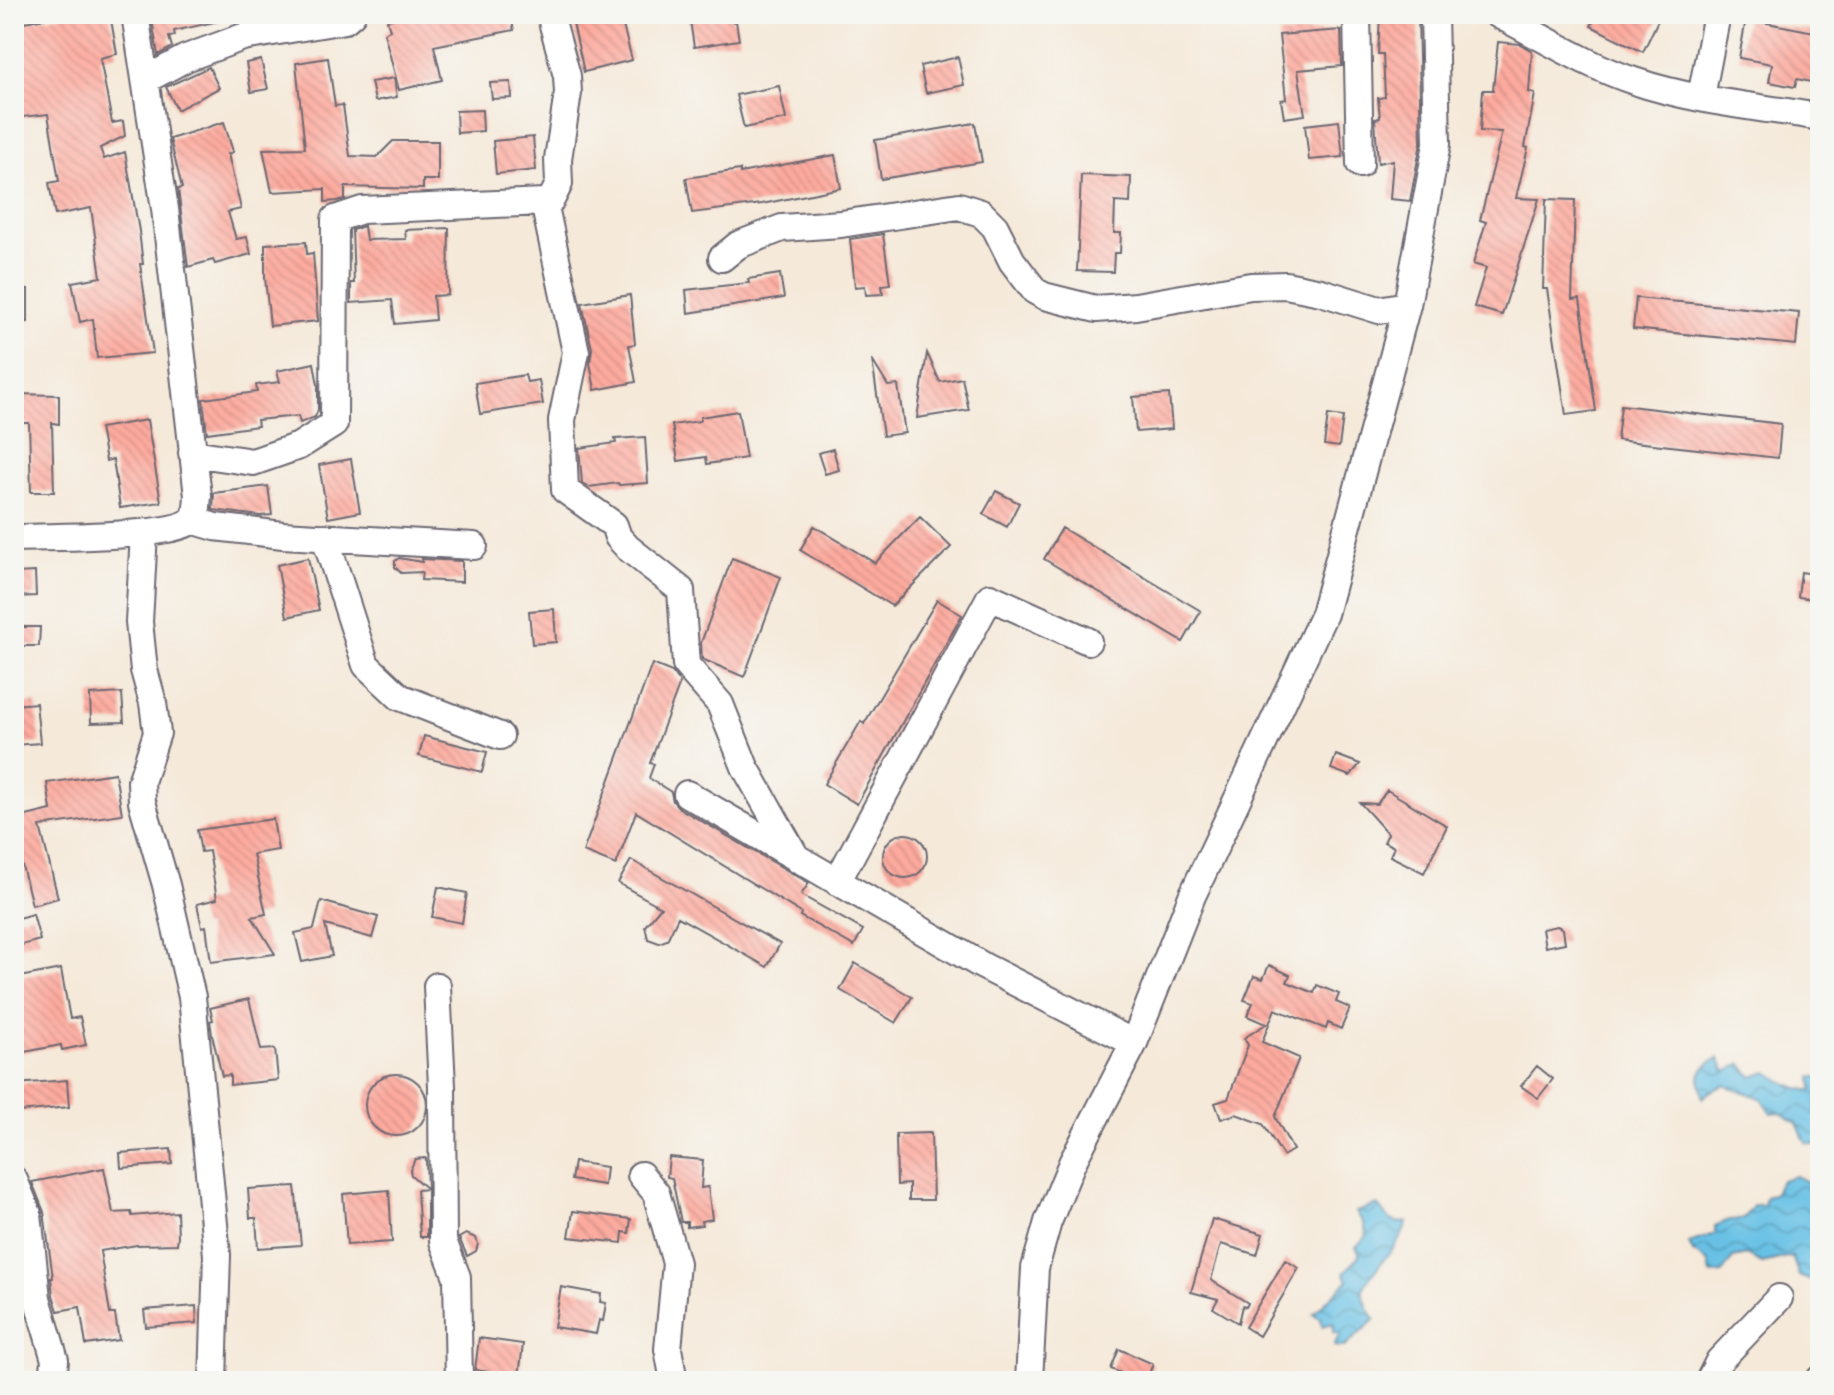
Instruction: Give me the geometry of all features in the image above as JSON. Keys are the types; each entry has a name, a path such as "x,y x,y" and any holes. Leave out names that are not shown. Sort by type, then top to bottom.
{"street":[{"path":"14,538 144,533 179,526 192,520 196,511 198,496 165,209 135,14"},
{"path":"147,79 186,58 243,37 345,20 352,14"},
{"path":"192,453 253,462 299,446 334,424 335,219 362,210 551,200 559,184 558,159 568,93 567,76 550,14"},
{"path":"1357,14 1360,164"},
{"path":"1029,1381 1035,1268 1048,1222 1072,1163 1134,1043 1192,896 1324,614 1407,305 1437,144 1434,14"},
{"path":"1497,14 1584,61 1622,77 1701,97 1820,117"},
{"path":"1701,97 1717,14"},
{"path":"544,202 576,352 562,420 565,490 614,525 618,537 628,548 681,590 686,665 720,704 745,767 797,859"},
{"path":"722,258 738,245 782,228 841,224 959,206 981,213 995,227 1012,261 1035,291 1096,309 1136,306 1251,286 1286,285 1379,310 1407,305"},
{"path":"192,520 215,527 474,546"},
{"path":"144,533 139,622 144,670 157,733 141,782 142,802 166,885 192,997 217,1255 213,1381"},
{"path":"325,537 366,665 400,697 500,736"},
{"path":"837,882 990,597 1088,641"},
{"path":"687,794 983,966 1134,1043"},
{"path":"437,986 442,1086 443,1241 457,1277 459,1381"},
{"path":"641,1175 656,1193 676,1263 668,1349 674,1381"},
{"path":"14,1180 28,1214 37,1298 55,1360 53,1381"},
{"path":"1709,1381 1719,1361 1779,1298"}],"water":[{"path":"1719,1058 1726,1072 1741,1063 1752,1077 1768,1072 1801,1089 1813,1090 1812,1077 1820,1077 1816,1117 1820,1120 1820,1145 1806,1143 1797,1123 1779,1112 1771,1113 1761,1098 1724,1085 1703,1098 1700,1084 1703,1069"},
{"path":"1796,1176 1820,1189 1820,1290 1817,1283 1799,1276 1792,1256 1762,1263 1747,1255 1733,1258 1722,1273 1711,1274 1709,1262 1693,1252 1689,1243 1715,1234 1715,1226 1744,1219 1754,1205 1764,1205 1766,1197 1775,1193 1781,1180"},
{"path":"1378,1205 1390,1219 1407,1222 1399,1240 1362,1291 1375,1319 1345,1347 1334,1346 1340,1334 1333,1332 1334,1323 1322,1326 1321,1318 1313,1314 1348,1280 1344,1273 1360,1254 1356,1247 1367,1236 1356,1212"}],"building":[{"path":"65,14 110,14 117,54 100,58 112,123 123,121 125,136 100,148 104,159 125,152 139,231 143,264 140,264 153,353 97,358 93,319 80,322 72,282 101,277 91,208 55,215 49,183 59,181 48,114 14,118 14,24"},
{"path":"151,14 222,14 223,20 174,31 175,36 169,37 172,47 158,55"},
{"path":"412,14 510,14 514,30 434,46 442,80 399,90 384,33 390,30 387,20"},
{"path":"571,14 620,14 632,60 584,72"},
{"path":"689,14 731,14 733,22 736,21 739,40 694,47"},
{"path":"1380,14 1418,14 1421,143 1410,201 1390,199 1393,160 1378,163 1375,119 1380,118 1378,98 1385,97 1383,54 1378,54"},
{"path":"1597,14 1661,14 1643,52 1591,26"},
{"path":"1746,19 1820,33 1820,84 1797,79 1795,87 1769,82 1772,64 1739,58"},
{"path":"1341,30 1342,66 1298,70 1305,115 1284,118 1281,100 1286,99 1279,35"},
{"path":"1498,42 1520,44 1532,51 1529,92 1535,94 1525,147 1528,148 1516,198 1539,199 1502,315 1474,307 1486,268 1473,264 1486,222 1480,220 1502,132 1480,131 1483,90 1493,90"},
{"path":"958,57 964,85 926,93 920,66"},
{"path":"328,58 335,106 343,105 350,156 377,157 393,141 438,141 438,180 423,180 423,189 345,187 345,199 325,202 325,189 272,192 263,149 305,148 296,63"},
{"path":"261,60 268,89 251,92 246,63"},
{"path":"209,67 219,88 177,110 166,87"},
{"path":"394,78 397,97 375,101 371,82"},
{"path":"511,82 512,98 492,99 490,83"},
{"path":"779,86 786,119 744,128 736,95"},
{"path":"482,110 483,131 457,133 456,111"},
{"path":"1339,121 1343,157 1309,160 1305,125"},
{"path":"224,122 233,152 228,154 241,209 228,212 236,239 247,237 251,254 215,264 213,260 188,267 178,189 182,188 170,139"},
{"path":"975,123 982,162 881,179 875,140"},
{"path":"533,137 536,170 496,174 493,141"},
{"path":"835,155 841,188 762,204 692,213 686,178 740,170 740,173"},
{"path":"1081,175 1131,177 1130,203 1115,202 1114,233 1121,233 1120,253 1114,253 1113,272 1077,271"},
{"path":"1546,199 1575,200 1572,300 1580,299 1596,411 1566,415 1547,289 1543,289"},
{"path":"364,226 366,240 406,239 405,230 449,228 448,295 433,296 435,320 395,324 392,300 351,303 351,283 354,283 352,230"},
{"path":"883,234 890,284 882,285 883,294 866,295 865,286 855,287 850,239"},
{"path":"306,242 307,254 313,253 318,321 270,326 265,244"},
{"path":"780,274 784,298 688,313 686,290 749,283 748,279"},
{"path":"14,289 28,289 28,322 14,323"},
{"path":"630,295 635,344 629,345 636,382 595,390 590,362 592,349 582,303"},
{"path":"1636,298 1799,313 1796,345 1633,329"},
{"path":"927,353 940,382 962,378 969,410 917,418"},
{"path":"872,360 888,386 898,385 905,433 883,436"},
{"path":"314,363 318,385 315,417 300,423 298,416 257,420 258,426 207,433 203,399 257,392 256,385 280,382 277,371"},
{"path":"525,375 527,382 539,380 543,404 480,414 475,383"},
{"path":"14,394 59,395 59,424 52,423 54,492 31,492 29,423 14,423"},
{"path":"1169,394 1172,429 1136,432 1133,397"},
{"path":"1621,405 1781,424 1778,458 1617,440"},
{"path":"738,411 746,458 707,464 706,457 678,461 672,425"},
{"path":"1328,415 1343,417 1339,447 1324,445"},
{"path":"147,420 161,502 120,508 113,459 106,461 100,428"},
{"path":"645,437 648,483 589,487 582,483 579,448 616,443 615,439"},
{"path":"833,449 839,470 825,474 818,453"},
{"path":"351,459 360,512 328,518 319,465"},
{"path":"268,486 272,515 213,510 214,493"},
{"path":"996,491 1019,503 1007,527 983,514"},
{"path":"920,517 951,547 892,606 800,550 814,526 875,563"},
{"path":"1062,528 1201,611 1183,642 1044,559"},
{"path":"308,558 319,610 287,617 277,565"},
{"path":"399,558 422,562 422,559 462,561 462,582 421,580 422,572 401,573 395,567 395,561"},
{"path":"732,558 781,577 744,677 702,659 701,643"},
{"path":"35,572 36,596 14,597 14,573"},
{"path":"1801,572 1820,575 1820,600 1798,597"},
{"path":"937,600 962,615 857,804 824,784 861,721 864,724"},
{"path":"554,609 556,642 532,644 529,611"},
{"path":"14,627 40,627 39,646 14,646"},
{"path":"652,664 672,672 680,683 650,763 654,764 649,778 671,792 679,808 809,883 801,895 863,930 854,946 800,916 801,913 636,812 616,865 583,852"},
{"path":"122,693 124,722 91,723 90,695"},
{"path":"36,703 40,743 14,745 14,705"},
{"path":"424,736 487,752 482,772 419,756"},
{"path":"1336,755 1360,764 1350,776 1331,769"},
{"path":"115,773 122,814 40,826 58,898 32,905 14,834 14,819 51,810 47,783"},
{"path":"1387,790 1447,826 1424,873 1390,856 1394,847 1384,842 1388,834 1360,803 1377,804"},
{"path":"273,819 278,850 253,854 266,914 252,917 275,954 211,962 206,926 202,927 197,904 217,899 209,851 201,852 197,830"},
{"path":"905,834 921,840 927,856 921,872 905,878 889,872 883,856 889,840"},
{"path":"631,860 780,944 767,967 678,917 667,940 659,943 648,939 645,926 661,907 618,883"},
{"path":"438,887 467,893 462,923 432,917"},
{"path":"321,901 378,917 372,938 325,925 332,956 302,962 295,933 314,929"},
{"path":"33,914 40,940 14,947 14,919"},
{"path":"1557,926 1563,929 1565,943 1545,947 1542,929"},
{"path":"855,963 912,997 896,1023 840,990"},
{"path":"1269,965 1290,975 1287,982 1314,993 1317,985 1339,994 1336,1002 1350,1008 1341,1029 1328,1023 1326,1029 1275,1009 1262,1042 1299,1058 1275,1117 1293,1150 1283,1156 1263,1124 1236,1114 1221,1119 1215,1103 1228,1099 1248,1045 1244,1038 1266,1024 1247,1016 1253,1003 1244,1000 1254,976 1263,979"},
{"path":"61,969 70,1019 80,1017 86,1045 62,1050 61,1045 14,1054 14,978"},
{"path":"249,999 261,1050 275,1049 278,1080 230,1085 230,1075 222,1076 212,1035 210,1008"},
{"path":"1537,1066 1553,1079 1538,1098 1521,1086"},
{"path":"396,1074 418,1083 427,1105 418,1127 396,1136 374,1127 365,1105 374,1083"},
{"path":"67,1080 69,1107 19,1112 16,1084"},
{"path":"931,1133 933,1200 909,1200 909,1184 897,1185 896,1134"},
{"path":"171,1149 172,1164 121,1168 120,1153"},
{"path":"669,1157 703,1160 701,1188 708,1187 712,1219 701,1221 702,1225 687,1227 687,1222 681,1222 672,1178 667,1177"},
{"path":"425,1158 427,1189 411,1175 410,1170 415,1159"},
{"path":"574,1162 606,1167 604,1185 571,1180"},
{"path":"104,1168 113,1213 131,1212 132,1216 177,1212 178,1236 177,1244 137,1245 100,1251 110,1314 115,1314 119,1340 86,1345 80,1307 58,1311 53,1295 44,1212 32,1182"},
{"path":"295,1186 301,1245 258,1248 256,1218 250,1218 248,1189"},
{"path":"427,1189 427,1237 420,1237 417,1190"},
{"path":"389,1190 392,1242 347,1245 343,1194"},
{"path":"573,1211 631,1219 629,1233 623,1232 622,1243 569,1237"},
{"path":"1212,1219 1263,1234 1257,1255 1221,1244 1211,1280 1248,1303 1246,1307 1242,1306 1238,1323 1213,1308 1218,1299 1191,1292"},
{"path":"466,1234 476,1238 478,1244 476,1251 467,1256 459,1238"},
{"path":"1285,1260 1299,1268 1259,1336 1245,1327"},
{"path":"561,1287 601,1294 600,1302 606,1303 603,1321 599,1320 596,1334 554,1327"},
{"path":"196,1306 197,1323 146,1327 144,1310"},
{"path":"479,1338 523,1344 519,1376 475,1370"},
{"path":"1119,1349 1153,1364 1146,1381 1117,1381 1121,1373 1111,1369"}]}
